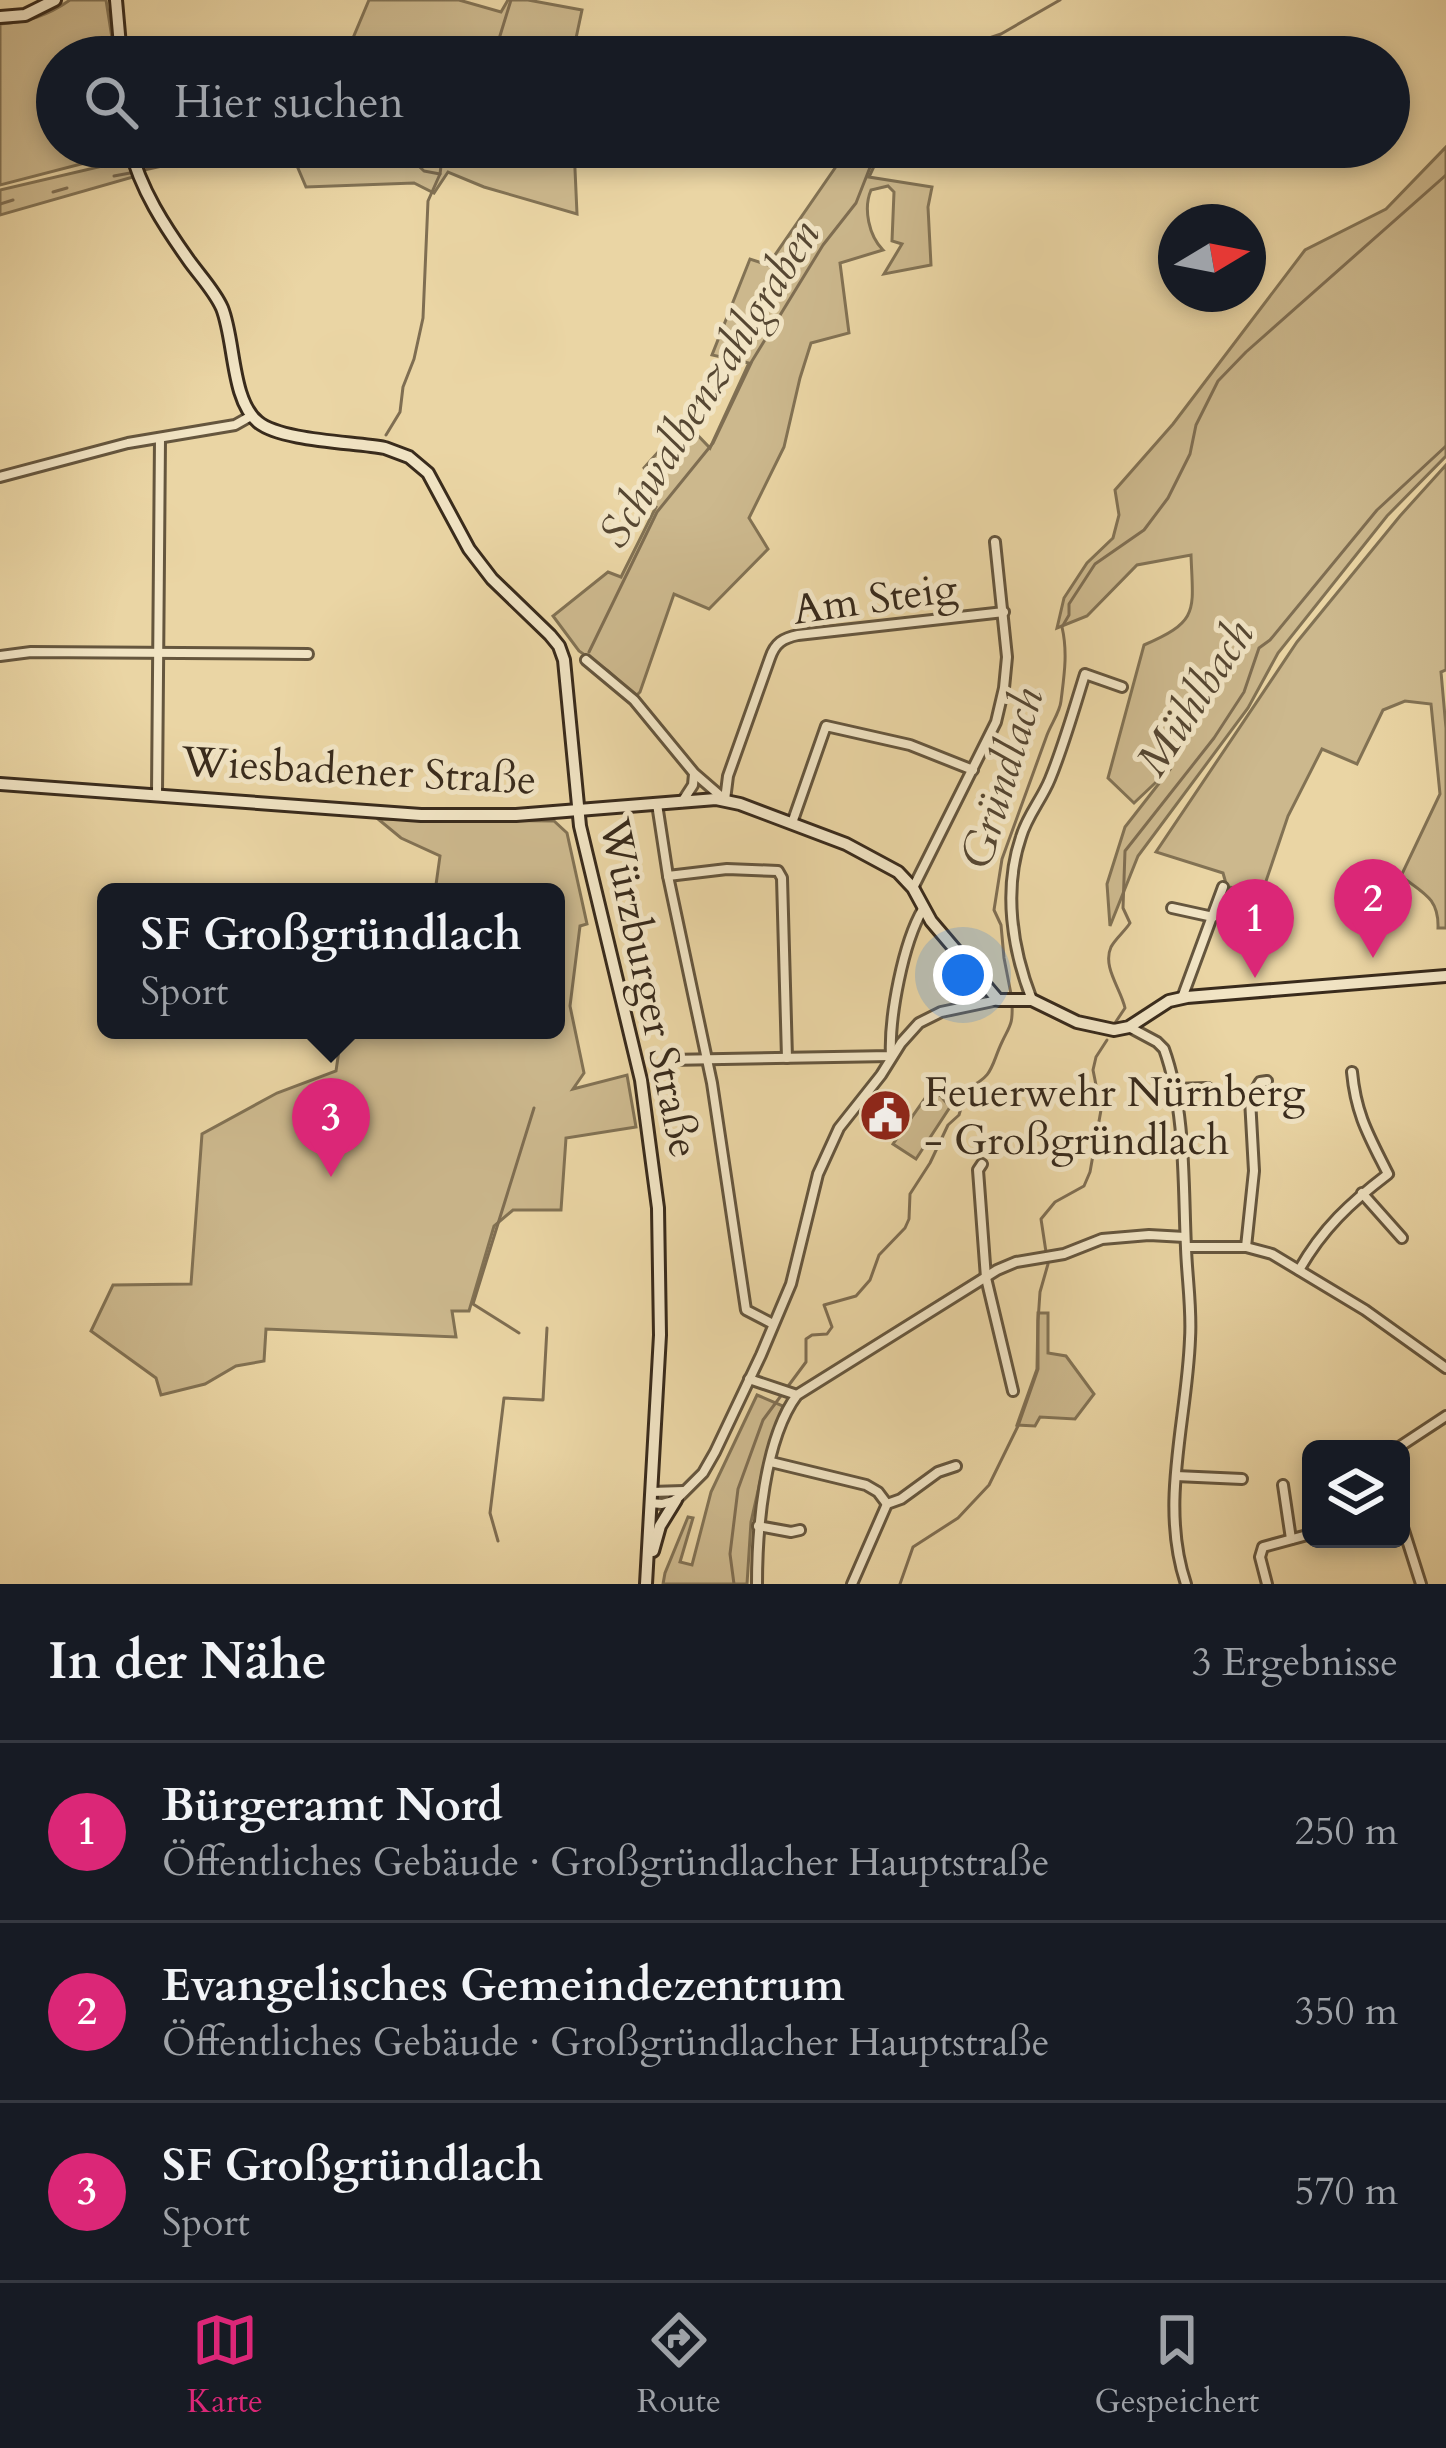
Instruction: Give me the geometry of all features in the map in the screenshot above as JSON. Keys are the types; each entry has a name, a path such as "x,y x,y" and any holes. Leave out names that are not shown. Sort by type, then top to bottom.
{"main road":[{"path":"0,17 26,14 55,0"},
{"path":"116,0 119,36"},
{"path":"136,168 157,210 223,310 251,416"},
{"name":"Würzburger Straße","path":"251,416 273,431 368,445 409,457 435,483 469,550 562,653 578,810 627,1016 654,1168 661,1298 646,1584"},
{"name":"Wiesbadener Straße","path":"0,784 421,815 496,816 720,800"},
{"path":"720,800 792,823 898,872 913,888 922,909 1000,1000 1028,999 1083,1024 1114,1030 1130,1027 1157,1007 1182,998 1446,976"},
{"path":"646,1584 660,1526 680,1496"}],"street":[{"path":"0,477 128,443 235,425 251,416"},
{"path":"158,794 160,439"},
{"path":"913,888 996,722 1007,657 995,542"},
{"name":"Am Steig","path":"720,800 773,649 782,640 1004,612"},
{"path":"0,656 31,652 308,654"},
{"path":"586,661 634,700 720,800"},
{"path":"1028,999 1014,935 1013,869 1022,833 1049,783 1085,674 1122,687"},
{"path":"792,823 826,726 898,741 973,770"},
{"path":"682,802 693,785 694,773"},
{"path":"657,803 706,1059 746,1310 773,1324"},
{"path":"668,876 727,868 778,871 782,878 788,1058"},
{"path":"1182,998 1222,887"},
{"path":"1172,908 1213,917"},
{"path":"650,1497 662,1504 680,1496 703,1473 749,1379 795,1272 824,1156 891,1056 895,1003 922,909"},
{"path":"895,1041 929,1017 1000,1000"},
{"path":"1130,1027 1164,1048 1184,1166 1190,1337 1176,1476 1175,1544 1186,1584"},
{"path":"668,1060 891,1056"},
{"path":"1299,1270 1317,1238 1388,1174 1355,1105 1352,1072"},
{"path":"1246,1247 1254,1171 1250,1099 1259,1082 1268,1081"},
{"path":"1173,1089 1208,1088"},
{"path":"982,1163 978,1170 986,1279 1013,1390"},
{"path":"1363,1193 1402,1238"},
{"path":"757,1584 758,1526 771,1462 794,1393 1016,1262 1064,1254 1102,1239 1149,1235 1246,1247 1272,1254 1299,1270 1445,1366"},
{"path":"749,1379 794,1393"},
{"path":"1410,1440 1446,1416"},
{"path":"771,1462 866,1485 887,1504"},
{"path":"852,1584 887,1504 956,1466"},
{"path":"1176,1476 1242,1479"},
{"path":"1283,1485 1291,1539"},
{"path":"758,1526 800,1530"},
{"path":"1267,1584 1260,1552 1269,1544 1302,1536"},
{"path":"1410,1548 1421,1584"}],"shaded area":[{"path":"70,0 106,0 112,36 36,36 36,168 66,168 0,185 0,24 53,10"},
{"path":"369,0 459,0 501,12 508,0 528,0 582,10 576,36 354,36"},
{"path":"1446,147 1446,456 1387,516 1278,653 1248,708 1138,856 1110,926 1107,884 1125,827 1171,768 1134,803 1108,778 1144,645 1175,629 1189,612 1191,555 1137,565 1087,616 1057,628 1064,598 1087,563 1113,538 1119,515 1115,490 1173,424 1258,312 1266,312 1266,301 1305,250 1386,209"},
{"path":"94,168 130,168 133,177 0,215 0,190"},
{"path":"298,168 575,168 577,214 448,172 434,193 414,183 306,187"},
{"path":"835,168 873,168 869,177 932,187 928,207 931,265 884,274 902,244 892,241 894,192 888,186 871,190 869,222 883,250 840,263 849,333 811,343 784,447 749,518 768,549 709,609 674,594 636,696 579,651 553,616 608,572 621,577 656,507 642,497 653,482 644,468 685,422 710,448 749,363 712,355 750,259 768,265"},
{"path":"1446,465 1446,670 1441,672 1446,728 1446,928 1438,928 1436,910 1428,897 1401,876 1440,794 1431,704 1405,701 1383,710 1357,764 1322,749 1288,816 1263,890 1227,887 1223,873 1156,852 1297,642"},
{"path":"378,819 554,821 567,833 587,924 580,926 570,1006 584,1073 573,1089 627,1075 636,1127 566,1138 561,1210 513,1210 494,1226 469,1311 452,1311 456,1337 266,1329 264,1361 236,1366 205,1384 161,1395 156,1378 91,1331 113,1285 191,1284 202,1134 277,1093 336,1071 341,1039 565,1039 565,883 436,883 440,856 401,838"},
{"path":"933,1087 950,1107 916,1159 893,1144"},
{"path":"1038,1313 1048,1313 1048,1353 1066,1356 1094,1394 1075,1419 1040,1417 1035,1426 1017,1425 1037,1369"},
{"path":"757,1395 783,1406 751,1522 747,1584 663,1584 688,1517 693,1518 680,1562 692,1565 711,1492"}],"waterway":[{"path":"500,36 511,0"},
{"name":"Schwalbenzahlgraben","path":"995,36 1060,0"},
{"path":"144,170 153,168"},
{"path":"421,168 440,174"},
{"path":"386,435 400,412 423,318 428,201 441,168"},
{"name":"Schwalbenzahlgraben","path":"589,652 657,512 713,443 752,361 823,245 856,203 870,168"},
{"path":"114,176 130,173"},
{"name":"Gründlach","path":"1011,994 1001,925 994,910 1002,859 1060,705 1065,655 1062,627 1069,604 1095,564 1144,530 1168,498 1218,381 1446,175"},
{"path":"53,192 67,188"},
{"path":"0,204 13,200"},
{"name":"Mühlbach","path":"1115,1023 1125,1008 1109,955 1130,923 1123,908 1125,851 1214,738 1244,692 1259,648 1377,510 1446,446"},
{"name":"Gründlach","path":"734,1584 730,1554 738,1489 763,1420 806,1362 806,1339 827,1334 832,1327 824,1305 856,1296 870,1280 879,1255 905,1228 910,1194 948,1125 959,1115 967,1088 990,1070 1010,1024 1012,1003"},
{"name":"Mühlbach","path":"1046,1252 1041,1219 1055,1202 1084,1186 1090,1172 1101,1110 1093,1070 1107,1040"},
{"path":"519,1333 473,1304 534,1108"},
{"name":"Mühlbach","path":"900,1584 913,1547 958,1518 989,1485 1018,1426 1038,1369 1040,1292 1048,1264"},
{"path":"498,1541 490,1513 504,1398 543,1400 547,1328"}],"place":[{"name":"Evangelisches Gemeindezentrum","path":"1373,958"},
{"name":"Bürgeramt Nord","path":"1255,978"},
{"name":"Feuerwehr Nürnberg - Großgründlach","path":"885,1116"},
{"name":"SF Großgründlach","path":"331,1177"}]}
